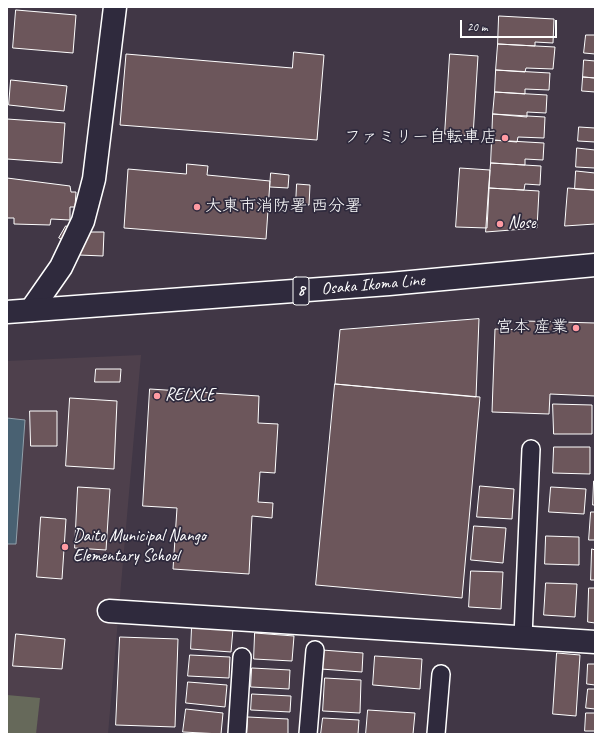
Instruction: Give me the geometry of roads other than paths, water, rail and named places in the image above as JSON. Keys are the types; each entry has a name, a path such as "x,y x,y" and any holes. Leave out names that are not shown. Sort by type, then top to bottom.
{"street":[{"path":"31,310 61,267 83,221 94,179 115,7"},
{"name":"Osaka Ikoma Line","path":"7,312 388,284 595,265"},
{"path":"109,611 595,642"}],"lane":[{"path":"523,637 531,450"},
{"path":"308,734 315,650"},
{"path":"237,734 242,657"},
{"path":"436,734 441,674"}],"water":[{"path":"7,418 25,420 16,544 7,544"}],"place":[{"name":"ファミリー自転車店","path":"505,138"},
{"name":"大東市消防署 西分署","path":"197,207"},
{"name":"Nose","path":"500,224"},
{"name":"宮本 産業","path":"576,328"},
{"name":"RELXLE","path":"157,396"},
{"name":"Daito Municipal Nango Elementary School","path":"65,547"}]}
